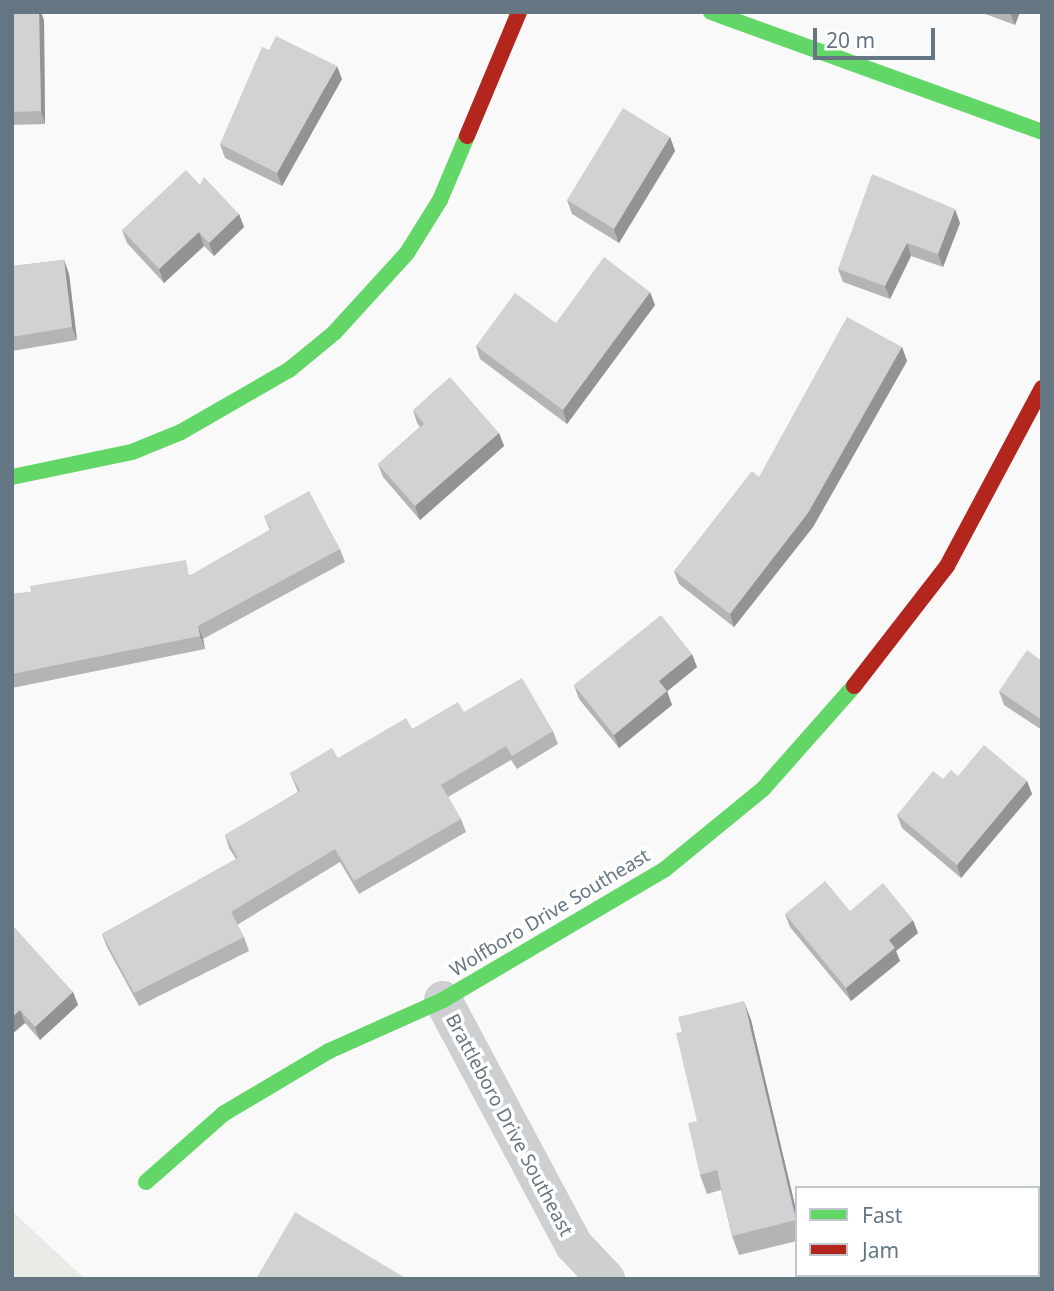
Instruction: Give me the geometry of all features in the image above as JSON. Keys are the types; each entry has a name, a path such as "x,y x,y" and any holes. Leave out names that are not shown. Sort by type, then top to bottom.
{"street":[{"path":"12,477 122,455 181,432 256,392 334,333 407,253 440,200 519,12"},
{"path":"711,12 1042,132"},
{"name":"Wolfboro Drive Southeast","path":"146,1182 223,1114 329,1051 443,1000 664,870 771,781 900,633 947,566 1042,388"},
{"name":"Brattleboro Drive Southeast","path":"443,1000 574,1245 606,1279"}],"shaded area":[{"path":"12,1211 85,1279 12,1279"}],"building":[{"path":"12,12 39,12 41,111 12,112"},
{"path":"276,36 337,66 277,173 220,144 262,47 269,50"},
{"path":"623,108 670,137 614,229 567,200"},
{"path":"186,170 200,185 204,177 239,214 209,243 199,232 159,269 122,230"},
{"path":"872,174 955,209 938,254 907,243 885,286 838,269"},
{"path":"604,257 650,292 563,410 476,346 515,293 556,323"},
{"path":"64,260 72,327 12,337 12,266"},
{"path":"847,317 902,347 808,513 730,614 674,571 752,471 759,477"},
{"path":"450,377 499,433 415,506 378,464 424,424 413,410"},
{"path":"309,491 340,549 198,626 200,636 12,674 12,594 31,592 30,586 186,560 189,576 271,529 264,516"},
{"path":"661,615 692,654 659,681 667,691 614,735 574,685"},
{"path":"1027,650 1042,661 1042,720 999,691"},
{"path":"522,678 553,731 512,756 506,746 441,785 461,819 354,881 335,849 231,912 244,937 134,993 102,934 238,858 225,835 300,791 290,773 332,748 338,758 406,718 412,729 458,702 464,712"},
{"path":"984,745 1027,781 957,865 897,815 933,771 943,779 951,770 958,776"},
{"path":"825,881 850,911 883,883 913,920 889,940 895,948 846,988 785,914"},
{"path":"14,927 73,992 35,1027 20,1010 12,1017"},
{"path":"744,1001 795,1220 732,1236 717,1170 700,1175 688,1123 697,1121 676,1033 682,1032 678,1017"},
{"path":"295,1212 407,1279 256,1279"},
{"path":"886,1277 946,1277 944,1279 885,1279"}],"traffic: fast":[{"path":"711,12 1042,132"},
{"path":"12,477 132,452 181,432 289,370 334,333 407,253 440,200 467,136"},
{"path":"146,1182 223,1114 329,1051 443,1000 664,870 763,789 854,686"}],"traffic: jam":[{"path":"467,136 519,12"},
{"path":"854,686 947,566 1042,388"}]}
